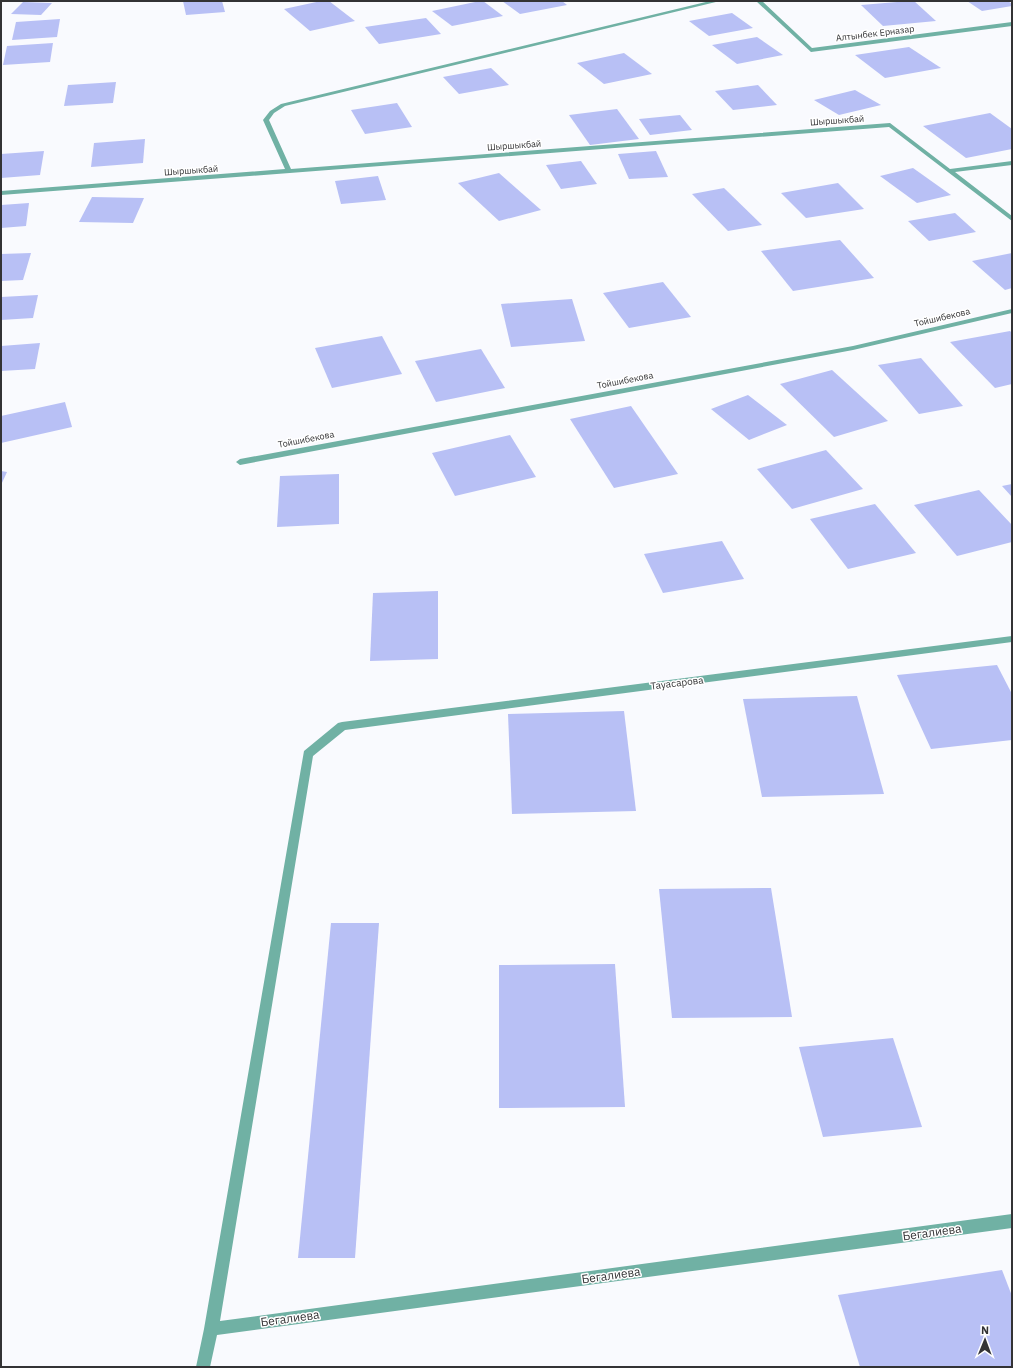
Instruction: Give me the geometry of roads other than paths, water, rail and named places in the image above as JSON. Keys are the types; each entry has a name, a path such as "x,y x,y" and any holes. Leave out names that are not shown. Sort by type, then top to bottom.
{"street":[{"path":"289,171 266,120 272,112 283,105 717,1"},
{"name":"Алтынбек Ерназар","path":"759,1 811,50 1012,24"},
{"name":"Шыршыкбай","path":"1,194 890,125 949,172 1012,219"},
{"path":"949,172 1012,163"},
{"name":"Тойшибекова","path":"240,462 853,348 1012,311"},
{"name":"Тауасарова","path":"211,1329 308,754 342,726 1012,639"},
{"name":"Бегалиева","path":"211,1329 1012,1221"},
{"path":"203,1367 211,1329"}]}
